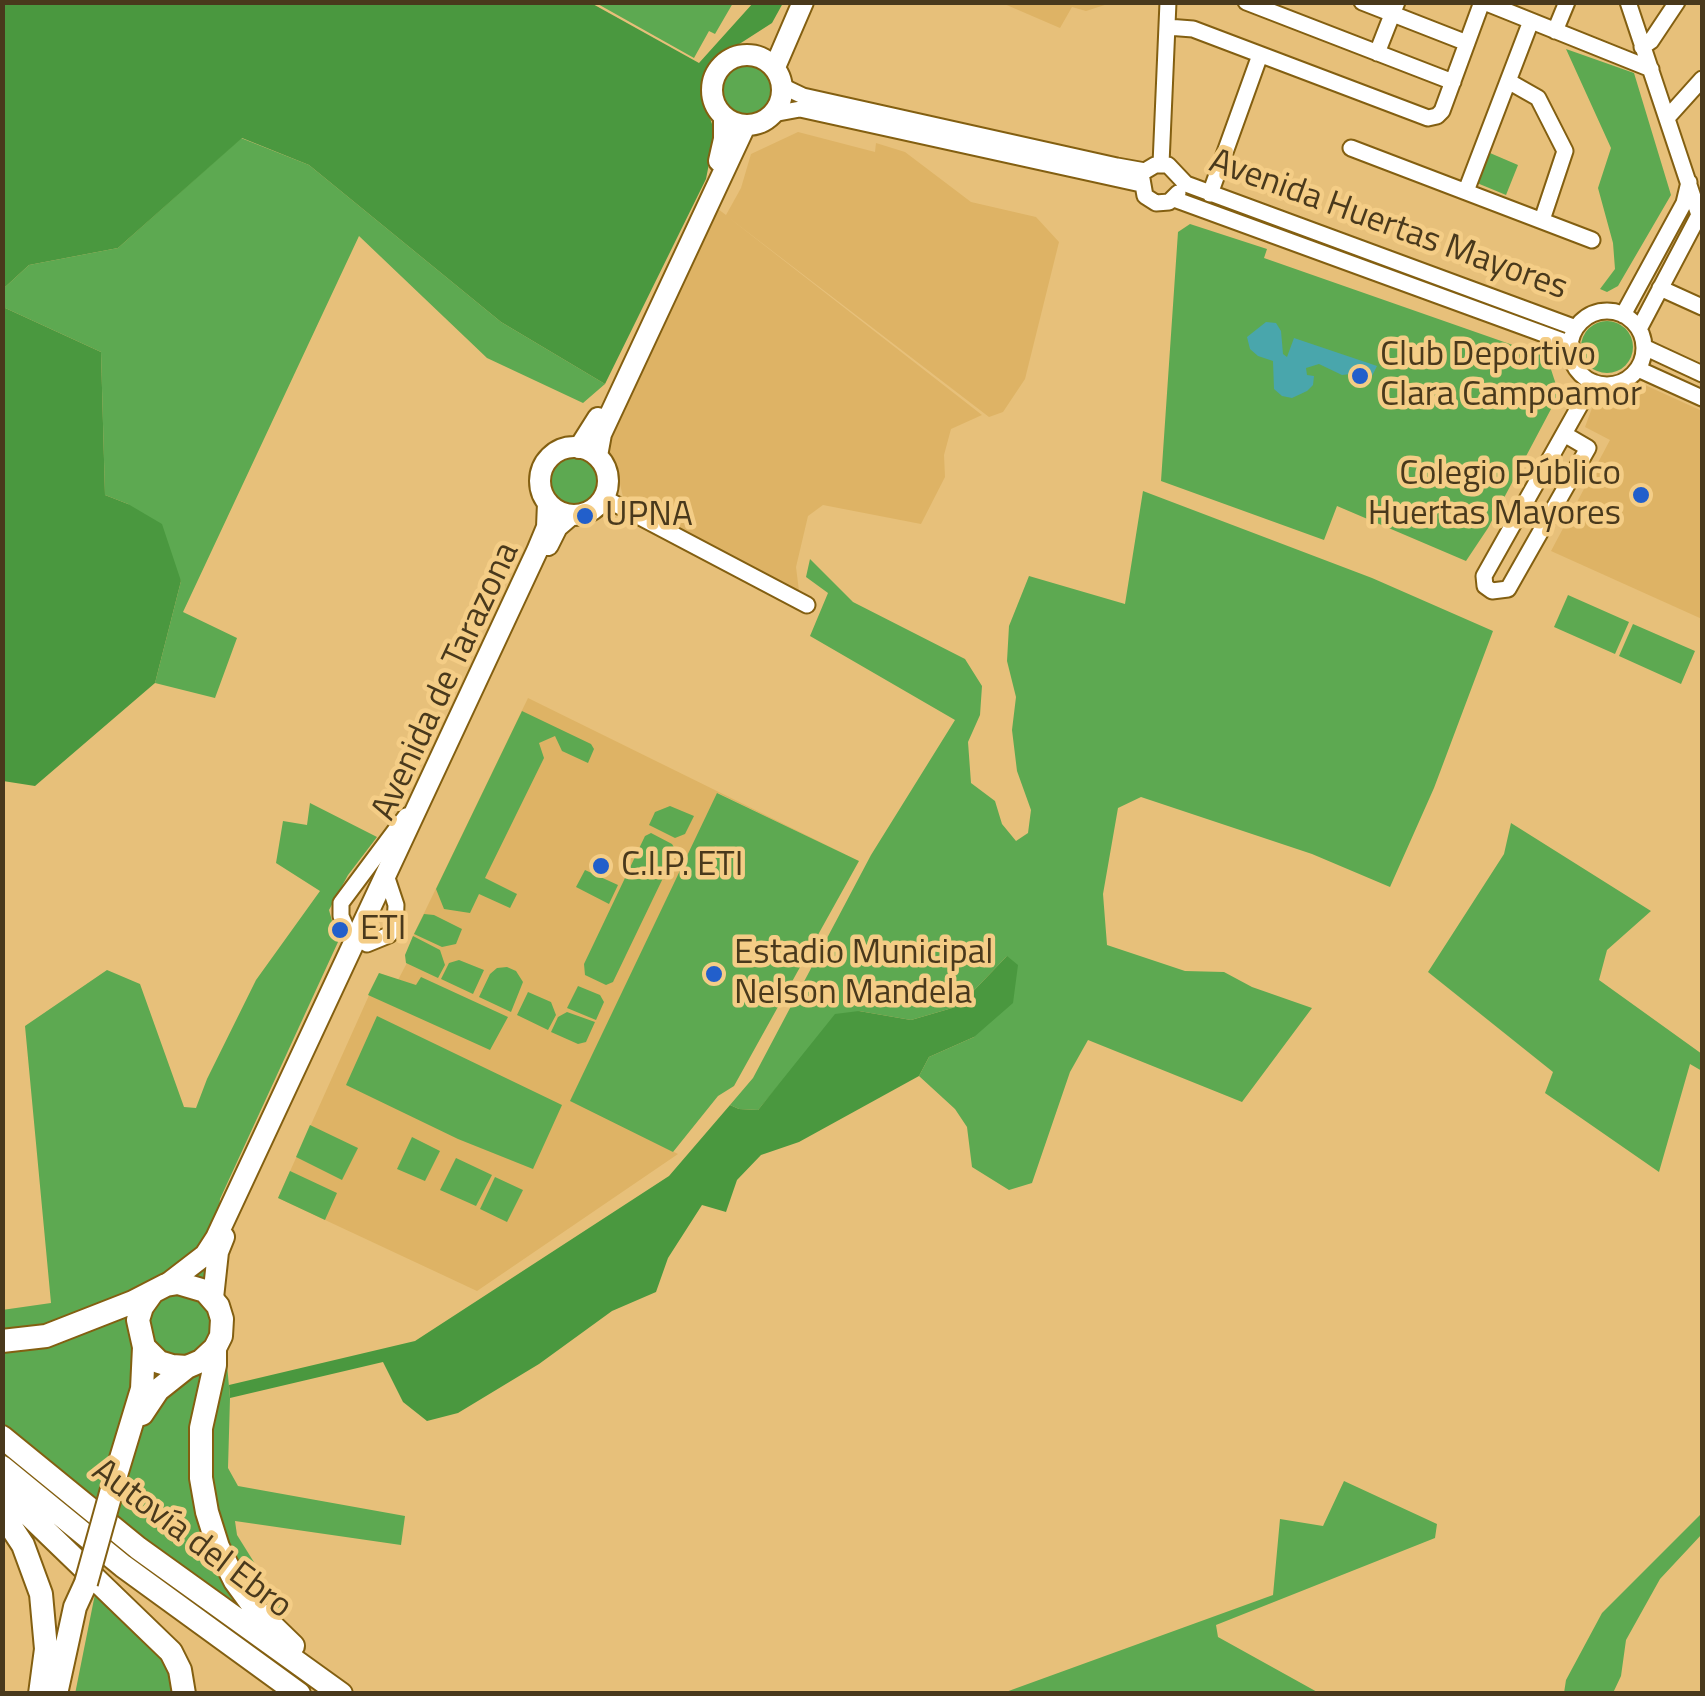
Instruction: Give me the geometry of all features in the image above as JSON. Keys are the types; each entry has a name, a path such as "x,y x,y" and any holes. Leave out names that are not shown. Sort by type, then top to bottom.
{"highway":[{"path":"2,1341 46,1336 178,1282 194,1285 213,1298 222,1319 221,1336 201,1362 172,1366 159,1362 144,1347"},
{"path":"66,1694 86,1583 142,1389 144,1347 138,1320 142,1307 159,1289"},
{"path":"215,1348 215,1365 200,1428 200,1454 208,1512 218,1547 236,1580 282,1638 362,1694"},
{"path":"131,1432 158,1390 187,1366"},
{"name":"Autovía del Ebro","path":"2,1437 151,1558 341,1694"},
{"name":"Autovía del Ebro","path":"2,1467 123,1566 300,1694"},
{"path":"2,1488 171,1652 180,1670 184,1694"},
{"path":"2,1514 23,1545 41,1594 46,1649 43,1694"},
{"path":"56,1694 76,1607 86,1583"},
{"path":"43,1694 50,1675 61,1667"}],"main road":[{"path":"755,56 793,2"},
{"path":"724,119 745,126 773,114 782,96 778,76 803,2"},
{"path":"588,452 601,414 722,156 724,119 712,95 712,82 718,70 728,60 755,56 778,76"},
{"path":"588,452 601,434 745,126"},
{"path":"556,452 588,452 608,476 604,498 584,514 571,515 548,504 540,482 548,460 556,452"},
{"name":"Avenida de Tarazona","path":"213,1298 221,1242 547,528 548,504"},
{"name":"Avenida de Tarazona","path":"159,1289 205,1255 216,1238 557,527 571,515"}],"street":[{"path":"1162,164 1168,2"},
{"path":"1362,2 1395,8 1467,43"},
{"path":"1166,27 1193,30 1428,118 1437,116 1483,2 1651,70"},
{"path":"1555,31 1566,2"},
{"path":"1642,47 1651,41 1677,2"},
{"path":"1246,3 1452,82"},
{"path":"1626,4 1667,118 1696,180 1699,215 1698,227 1639,329"},
{"path":"1377,53 1395,8"},
{"path":"1466,191 1531,21"},
{"path":"1210,194 1260,55"},
{"name":"Avenida Huertas Mayores","path":"778,76 807,97 1143,178"},
{"path":"1667,118 1702,79"},
{"path":"1508,81 1538,98 1565,151 1542,220"},
{"name":"Avenida Huertas Mayores","path":"773,114 800,109 1143,178 1162,164 1173,168 1180,180 1180,190 1174,199 1163,203 1150,200 1143,178"},
{"path":"1351,148 1592,240"},
{"name":"Avenida Huertas Mayores","path":"1180,180 1573,336"},
{"path":"1623,315 1696,180"},
{"name":"Avenida Huertas Mayores","path":"1174,199 1573,336"},
{"path":"1660,288 1702,307"},
{"path":"1592,314 1623,315 1639,329 1644,348 1638,368 1618,383 1594,382 1576,367 1573,336 1592,314"},
{"path":"1644,348 1702,374"},
{"path":"1638,368 1702,398"},
{"path":"1564,434 1588,448 1508,589 1492,590 1486,586 1484,576 1564,434 1594,382"},
{"path":"604,498 807,604"}],"shaded area":[{"path":"1002,3 1111,3 1086,11 1072,7 1060,28"},
{"path":"798,132 875,152 876,143 905,152 971,202 1036,217 1059,242 1025,379 1003,412 989,417 728,217 982,415 951,429 944,455 945,477 921,524 823,505 808,516 796,567 799,591 624,502 617,470 604,447 714,206 726,215 741,188 751,154"},
{"name":"Colegio Público Huertas Mayores","path":"1645,385 1702,411 1702,619 1551,551 1610,440 1585,427 1595,400 1616,398"},
{"path":"528,698 859,861 718,793 571,1100 678,1154 477,1291 278,1198 379,973 398,980 410,957 413,936"}],"green space":[{"path":"3,3 591,3 699,63 753,3 783,3 772,23 716,59 704,78 706,106 715,133 706,179 605,384 501,322 309,165 242,138 118,248 29,265 3,289"},
{"path":"596,3 733,3 715,34 709,31 694,58"},
{"path":"1566,49 1634,73 1671,195 1618,286 1607,292 1600,289 1615,269 1613,243 1598,188 1611,148"},
{"path":"747,65 766,72 773,91 766,110 747,117 728,110 721,91 728,72"},
{"path":"241,138 309,165 501,322 605,384 583,403 487,358 359,236 183,612 237,638 215,698 155,683 181,581 128,504 105,495 101,352 3,307 3,289 29,265 118,248"},
{"path":"1490,153 1518,165 1506,195 1477,183"},
{"name":"Club Deportivo Clara Campoamor","path":"1190,224 1267,249 1264,258 1547,357 1559,394 1488,528 1466,561 1337,506 1324,540 1161,481 1178,232"},
{"path":"3,307 101,352 105,495 162,524 181,581 155,683 35,786 3,781"},
{"path":"1607,321 1625,329 1633,347 1625,365 1607,373 1589,365 1581,347 1589,329"},
{"path":"573,454 591,462 599,480 591,498 573,506 555,498 547,480 555,462"},
{"path":"1143,491 1372,578 1493,631 1434,788 1390,887 1312,854 1141,797 1118,808 1103,894 1107,945 1185,971 1224,972 1252,987 1312,1008 1242,1102 1088,1040 1070,1072 1032,1183 1009,1190 972,1167 967,1127 955,1109 919,1076 929,1057 974,1037 1007,956 959,1006 911,1020 859,1011 779,1085 758,1110 730,1105 753,1078 871,855 955,720 810,636 828,593 806,577 810,559 853,602 965,659 982,686 980,715 968,742 971,783 995,801 1002,824 1016,841 1028,833 1031,810 1017,771 1012,730 1016,697 1007,661 1009,626 1029,576 1125,604"},
{"path":"1568,595 1629,622 1615,654 1554,627"},
{"path":"1633,624 1695,651 1681,684 1619,656"},
{"path":"522,711 591,744 594,749 588,763 562,751 555,736 539,743 544,758 485,878 517,894 510,908 479,894 470,913 444,909 436,889"},
{"name":"Estadio Municipal Nelson Mandela","path":"717,793 859,861 734,1086 718,1096 673,1152 570,1101"},
{"path":"310,803 377,837 348,875 329,910 338,942 220,1199 216,1241 230,1398 228,1468 238,1486 405,1516 401,1545 235,1521 237,1535 282,1607 262,1657 89,1530 3,1448 2,1310 51,1303 25,1026 107,970 140,984 184,1107 196,1108 256,980 320,891 276,863 283,821 307,825"},
{"path":"670,806 694,816 685,834 675,838 649,825 655,812"},
{"path":"1511,823 1651,911 1607,950 1599,980 1702,1054 1702,1071 1690,1064 1659,1172 1545,1093 1553,1072 1428,972 1504,854"},
{"path":"651,833 672,844 676,851 613,982 606,985 585,975 584,964 645,836"},
{"path":"585,870 618,885 609,904 576,887"},
{"path":"424,914 462,929 456,944 442,947 414,934"},
{"path":"413,936 440,950 445,965 438,978 406,963"},
{"path":"1007,956 1018,965 1013,1003 974,1037 929,1057 919,1076 799,1142 761,1155 737,1180 726,1212 702,1205 668,1258 656,1292 612,1311 539,1364 458,1413 427,1421 403,1402 383,1362 230,1398 229,1385 415,1341 669,1176 730,1105 758,1110 835,1014 859,1011 911,1020 959,1006"},
{"path":"459,960 484,970 473,994 441,979 449,963"},
{"path":"507,967 516,971 523,982 511,1012 479,997 490,974"},
{"path":"379,973 416,985 421,977 508,1017 490,1050 368,995"},
{"path":"578,986 600,995 604,1002 596,1020 567,1008"},
{"path":"528,992 551,1002 556,1015 548,1030 517,1015"},
{"path":"567,1012 595,1022 586,1042 578,1044 551,1032 558,1017"},
{"path":"377,1016 562,1105 533,1169 458,1139 346,1085"},
{"path":"310,1125 358,1148 342,1180 296,1157"},
{"path":"412,1137 440,1151 425,1181 397,1169"},
{"path":"456,1158 492,1175 476,1206 440,1190"},
{"path":"290,1171 337,1193 325,1220 278,1198"},
{"path":"495,1177 523,1190 507,1222 480,1209"},
{"path":"1344,1481 1437,1524 1435,1538 1216,1625 1218,1637 1319,1693 1003,1693 1273,1595 1280,1519 1323,1526"},
{"path":"1702,1513 1702,1534 1660,1579 1626,1640 1621,1676 1613,1693 1564,1693 1566,1680 1602,1613"},
{"path":"96,1589 156,1643 172,1670 175,1693 75,1694"}],"water":[{"path":"1266,322 1276,323 1281,331 1283,354 1287,357 1294,338 1377,366 1370,380 1359,373 1342,375 1319,364 1306,368 1307,375 1314,376 1313,385 1292,398 1282,396 1274,389 1273,361 1250,349 1247,337"}],"place":[{"name":"Club Deportivo Clara Campoamor","path":"1360,376"},
{"name":"Colegio Público Huertas Mayores","path":"1641,495"},
{"name":"UPNA","path":"585,516"},
{"name":"C.I.P. ETI","path":"601,866"},
{"name":"ETI","path":"340,930"},
{"name":"Estadio Municipal Nelson Mandela","path":"714,974"}]}
